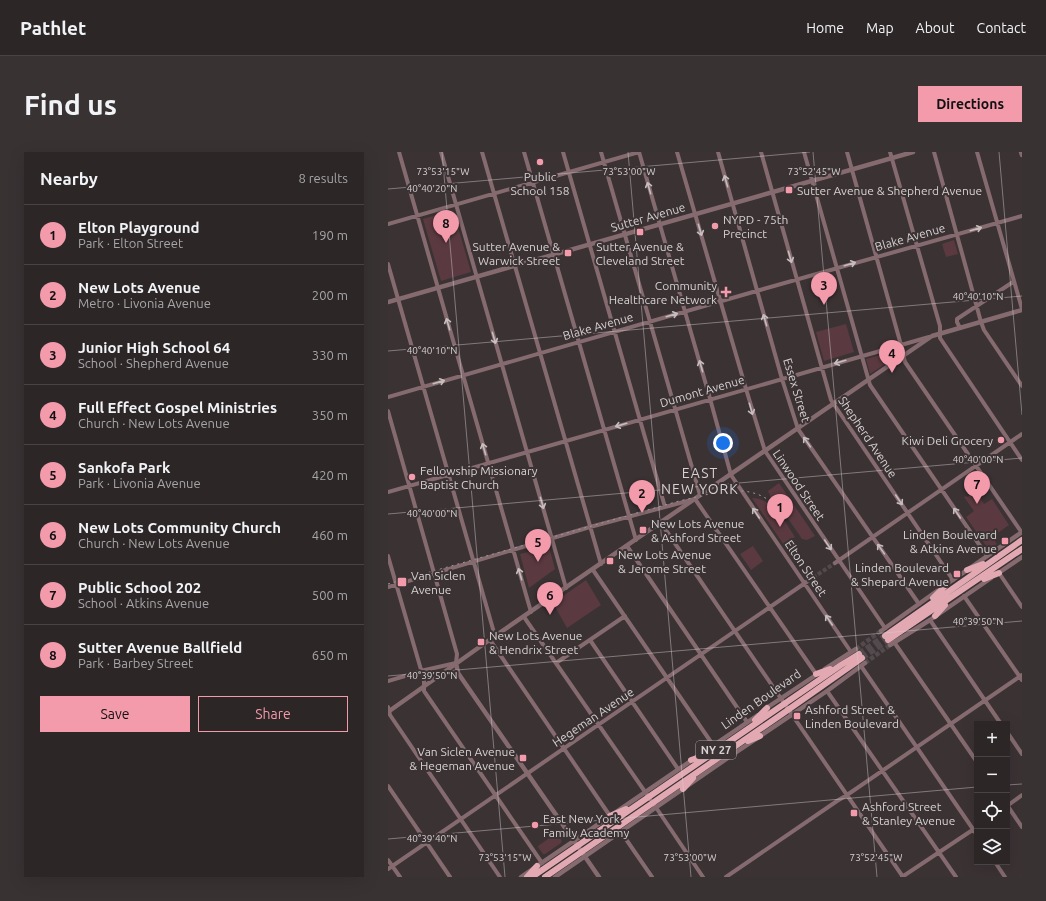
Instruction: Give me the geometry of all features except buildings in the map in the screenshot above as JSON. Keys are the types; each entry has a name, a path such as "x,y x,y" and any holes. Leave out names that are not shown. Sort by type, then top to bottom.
{"highway":[{"path":"922,606 994,560 1022,540"},
{"path":"887,637 973,583 1022,549"},
{"path":"968,570 994,560"},
{"path":"973,583 999,572"},
{"path":"887,637 946,585"},
{"path":"932,618 953,596"},
{"name":"Linden Boulevard","path":"532,877 575,843 637,805 646,794 714,748 746,730 783,701 840,665 859,657"},
{"name":"Linden Boulevard","path":"545,877 583,854 654,806 700,770 790,712 859,657"},
{"path":"816,674 840,665"},
{"path":"746,730 767,708"},
{"path":"736,746 760,736"},
{"path":"691,760 714,748"},
{"path":"683,789 700,770"},
{"path":"610,816 637,805"},
{"path":"527,877 539,864"}],"street":[{"path":"398,152 531,612"},
{"path":"441,152 566,588"},
{"path":"482,152 601,564"},
{"path":"524,152 636,540"},
{"path":"563,152 665,507"},
{"path":"601,152 700,495"},
{"path":"388,224 639,152"},
{"name":"Elton Street","path":"639,152 731,475 859,657 917,747 974,827"},
{"name":"Linwood Street","path":"678,152 764,451 887,637 974,758"},
{"name":"Essex Street","path":"718,152 782,378 798,429 922,606"},
{"name":"Shepherd Avenue","path":"761,152 831,400 953,580"},
{"path":"804,152 870,385 987,556"},
{"path":"847,152 902,345 905,362 1022,533 946,585"},
{"path":"890,152 940,326 941,341 1022,460"},
{"name":"Sutter Avenue","path":"388,302 913,152"},
{"path":"934,152 984,330 1022,386"},
{"path":"977,152 1022,310"},
{"name":"Blake Avenue","path":"388,397 1022,216"},
{"path":"388,264 495,636"},
{"path":"960,328 957,319 1013,282"},
{"name":"Dumont Avenue","path":"388,492 1022,310"},
{"path":"500,877 388,710 932,336"},
{"path":"388,411 457,654 456,663 458,673 599,877"},
{"path":"836,562 1022,434"},
{"path":"388,587 590,527 695,499"},
{"path":"695,499 816,674"},
{"path":"661,522 902,877 974,829"},
{"path":"627,546 747,722"},
{"path":"388,556 424,680 424,691 539,864"},
{"path":"887,637 932,618 1022,557"},
{"path":"593,570 714,748"},
{"path":"999,572 1022,607"},
{"name":"Hegeman Avenue","path":"388,870 806,582"},
{"path":"726,877 1021,677 964,596"},
{"path":"556,663 625,616"},
{"path":"524,617 703,877"},
{"path":"932,618 1000,721"},
{"path":"490,640 610,816"},
{"path":"590,640 678,769"},
{"name":"Linden Boulevard","path":"714,748 767,708 783,701 816,674 859,657"},
{"name":"Linden Boulevard","path":"555,877 583,854 621,832 654,806 683,789 760,736 790,712 827,691 859,657"},
{"path":"388,681 456,663"},
{"path":"827,691 956,877"},
{"path":"1010,736 1022,754"},
{"name":"Linden Boulevard","path":"521,877 539,864 575,843 610,816 646,794 691,760"},
{"path":"388,786 450,877"},
{"path":"1010,804 1022,795"},
{"path":"1010,810 1022,827"},
{"path":"621,832 652,877"},
{"path":"388,860 400,877"},
{"path":"997,865 1005,877"}],"shaded area":[{"path":"453,210 471,272 441,281 423,219"},
{"path":"954,240 958,254 946,257 942,244"},
{"path":"846,324 854,352 824,361 816,332"},
{"path":"899,350 900,354 870,374 866,359"},
{"path":"779,483 815,536 807,540 802,539 787,517 771,498 768,491"},
{"path":"975,490 984,504 992,499 1009,525 992,537 997,544 989,550 966,517 974,511 964,497 974,493 973,491"},
{"path":"752,498 766,502 778,512 787,525 795,537 789,541 792,547 788,551"},
{"path":"753,546 763,561 751,570 740,554"},
{"path":"549,547 555,569 529,588 520,554"},
{"path":"586,580 601,605 567,628 553,603"},
{"path":"555,834 558,835 562,841 561,843 543,854 538,846"}],"tunnel":[{"path":"808,581 835,563"},
{"path":"856,649 881,631"},
{"path":"859,654 885,636"},
{"path":"862,658 888,640"},
{"path":"865,663 890,645"}],"railway":[{"path":"388,584 679,501 709,494 737,491 750,492 763,497 775,505 787,518"}],"place":[{"name":"Public School 158","path":"540,162"},
{"name":"Sutter Avenue & Shepherd Avenue","path":"789,190"},
{"name":"NYPD - 75th Precinct","path":"715,226"},
{"name":"Sutter Avenue & Cleveland Street","path":"640,232"},
{"name":"Sutter Avenue Ballfield","path":"446,243"},
{"name":"Sutter Avenue & Warwick Street","path":"568,253"},
{"name":"Community Healthcare Network","path":"726,292"},
{"name":"Junior High School 64","path":"824,305"},
{"name":"Full Effect Gospel Ministries","path":"892,373"},
{"name":"Kiwi Deli Grocery","path":"1001,440"},
{"name":"Fellowship Missionary Baptist Church","path":"412,477"},
{"name":"Public School 202","path":"977,504"},
{"name":"New Lots Avenue","path":"642,513"},
{"name":"Elton Playground","path":"780,527"},
{"name":"New Lots Avenue & Ashford Street","path":"643,530"},
{"name":"Linden Boulevard & Atkins Avenue","path":"1005,541"},
{"name":"New Lots Avenue & Jerome Street","path":"610,561"},
{"name":"Sankofa Park","path":"538,562"},
{"name":"Linden Boulevard & Shepard Avenue","path":"957,574"},
{"name":"Van Siclen Avenue","path":"402,582"},
{"name":"New Lots Community Church","path":"550,615"},
{"name":"New Lots Avenue & Hendrix Street","path":"481,642"},
{"name":"Ashford Street & Linden Boulevard","path":"797,716"},
{"name":"Van Siclen Avenue & Hegeman Avenue","path":"523,758"},
{"name":"Ashford Street & Stanley Avenue","path":"854,813"},
{"name":"East New York Family Academy","path":"535,825"}],"district":[{"name":"EAST NEW YORK","path":"700,482"}]}
